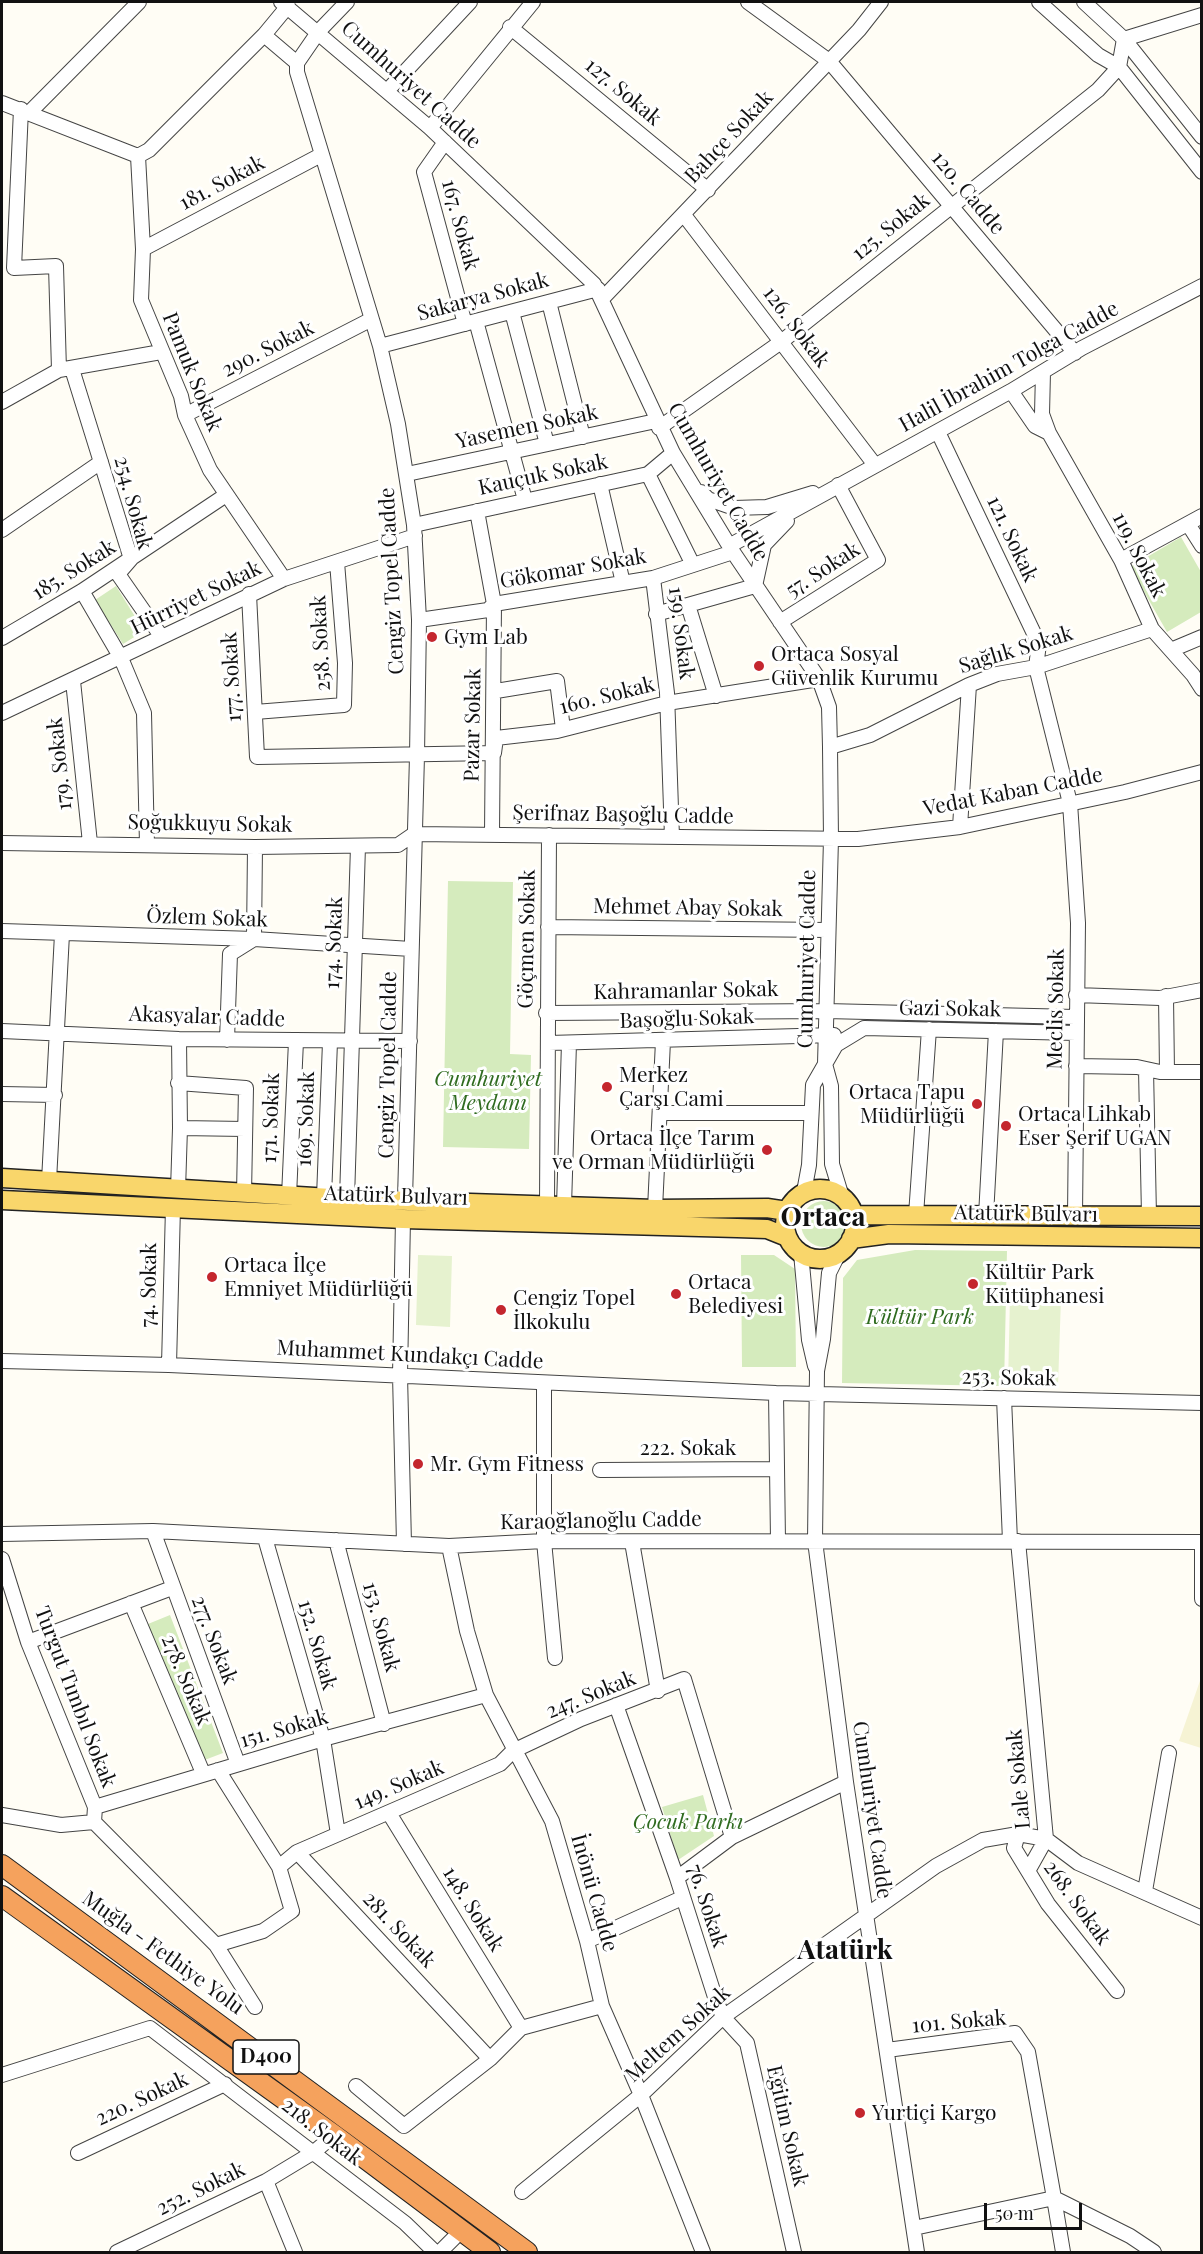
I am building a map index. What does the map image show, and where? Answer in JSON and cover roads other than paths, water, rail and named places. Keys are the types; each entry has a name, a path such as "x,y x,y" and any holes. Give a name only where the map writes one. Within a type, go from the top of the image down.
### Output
{"highway":[{"name":"Muğla - Fethiye Yolu","path":"2,1865 528,2253"},
{"name":"D400","path":"2,1896 333,2135 490,2253"}],"main road":[{"name":"Atatürk Bulvarı","path":"2,1178 175,1199 403,1220 767,1229 787,1237"},
{"path":"821,1189 842,1197 854,1215 851,1239 838,1253 820,1259 801,1253 787,1237 785,1229 787,1211 804,1192 821,1189"},
{"name":"Atatürk Bulvarı","path":"2,1200 175,1199 244,1194 655,1209 767,1208 787,1211"},
{"name":"Atatürk Bulvarı","path":"854,1215 1202,1216"},
{"name":"Atatürk Bulvarı","path":"851,1239 889,1234 1202,1238"}],"street":[{"path":"8,269 8,235 25,110 139,2"},
{"path":"264,34 297,63 319,31 347,2"},
{"path":"387,91 470,2"},
{"path":"430,128 510,27 533,2"},
{"name":"120. Cadde","path":"748,2 829,61 1075,353"},
{"name":"Bahçe Sokak","path":"600,294 684,215 859,30 881,2"},
{"path":"1039,2 1098,55 1119,67 1202,172"},
{"path":"1084,2 1124,39 1202,137"},
{"path":"2,103 25,110 138,156 149,150 264,34 285,4 319,31"},
{"path":"1124,39 1202,15"},
{"name":"127. Sokak","path":"510,27 708,190"},
{"name":"Cumhuriyet Cadde","path":"319,31 446,142 600,294 657,424 673,453 731,549 819,679 829,707 830,747 831,839 825,1064 831,1086 832,1164 842,1197"},
{"path":"1119,67 1124,39"},
{"name":"Cengiz Topel Cadde","path":"297,63 297,72 321,155 370,320 380,346 407,474 415,530 419,620 417,756 405,1199"},
{"name":"125. Sokak","path":"657,424 781,342 1098,90 1119,67"},
{"name":"167. Sokak","path":"446,142 424,172 470,322"},
{"name":"181. Sokak","path":"143,249 321,155"},
{"name":"Pamuk Sokak","path":"138,156 143,249 141,300 181,396 184,415 210,470 284,579"},
{"name":"126. Sokak","path":"684,215 875,465"},
{"name":"254. Sokak","path":"8,269 56,267 65,369 101,462 131,559 118,574 161,636"},
{"name":"Halil İbrahim Tolga Cadde","path":"838,485 938,432 1075,353 1202,286"},
{"name":"Sakarya Sokak","path":"380,346 549,302 600,294"},
{"path":"549,302 583,437"},
{"path":"512,312 548,444"},
{"name":"290. Sokak","path":"184,415 370,320"},
{"path":"470,322 525,500"},
{"path":"2,400 65,369 161,352"},
{"path":"1043,372 1042,414 1049,433"},
{"path":"1011,391 1035,426 1049,433"},
{"name":"Yasemen Sokak","path":"407,474 657,424"},
{"name":"121. Sokak","path":"938,432 1038,644 1036,667 1070,803"},
{"name":"119. Sokak","path":"1049,433 1121,560 1152,629 1193,675 1202,689"},
{"name":"Kauçuk Sokak","path":"415,530 477,511 648,474 673,453"},
{"path":"2,530 101,462"},
{"path":"648,474 692,563"},
{"path":"600,484 622,583"},
{"path":"695,487 708,499 734,508 767,507 838,485"},
{"path":"656,614 755,586 764,545 779,527 838,485"},
{"name":"Gökomar Sokak","path":"419,620 488,610 494,604 652,578 731,549 838,485"},
{"name":"57. Sokak","path":"780,622 878,560 838,485"},
{"name":"185. Sokak","path":"2,638 82,591 226,495"},
{"name":"Pazar Sokak","path":"477,511 494,604 496,691 492,834"},
{"path":"1121,560 1202,516"},
{"path":"1188,524 1202,546"},
{"name":"Hürriyet Sokak","path":"2,713 73,681 249,594 415,530"},
{"name":"258. Sokak","path":"255,712 344,705 345,663 337,562"},
{"name":"159. Sokak","path":"652,578 667,703 672,837"},
{"path":"82,591 120,658 144,713 147,845"},
{"name":"177. Sokak","path":"249,594 257,757 417,756"},
{"path":"688,605 716,696"},
{"name":"Sağlık Sokak","path":"830,747 870,735 969,685 997,674 1036,667 1152,629"},
{"path":"1171,651 1202,637"},
{"name":"160. Sokak","path":"494,753 496,738 563,729 667,703 819,679"},
{"name":"179. Sokak","path":"73,681 90,843"},
{"path":"496,691 557,681 563,729"},
{"path":"960,827 969,685"},
{"path":"417,756 494,753"},
{"name":"Vedat Kaban Cadde","path":"831,839 858,839 960,827 1202,772"},
{"name":"Meclis Sokak","path":"1070,803 1078,923 1075,1216"},
{"name":"Soğukkuyu Sokak","path":"2,843 255,847 358,846 398,845 414,834"},
{"name":"Şerifnaz Başoğlu Cadde","path":"414,834 831,839"},
{"name":"Göçmen Sokak","path":"549,836 546,1013 549,1043 548,1152 555,1206"},
{"name":"174. Sokak","path":"347,1199 358,846"},
{"path":"227,1040 230,954 254,939 255,847"},
{"name":"Mehmet Abay Sokak","path":"548,927 827,930"},
{"name":"Özlem Sokak","path":"2,931 254,939 411,949"},
{"path":"49,1182 59,1032 62,934"},
{"path":"1076,995 1166,996 1202,990"},
{"path":"1166,996 1167,1072"},
{"name":"Kahramanlar Sokak","path":"546,1013 826,1011"},
{"name":"Gazi Sokak","path":"826,1011 1076,1017"},
{"name":"Gazi Sokak","path":"826,1035 854,1035 864,1028 1076,1033"},
{"path":"916,1215 929,1029"},
{"name":"Akasyalar Cadde","path":"2,1031 178,1039 410,1041"},
{"path":"986,1216 996,1031"},
{"name":"Başoğlu Sokak","path":"549,1043 826,1035"},
{"path":"825,1064 836,1045 854,1035"},
{"name":"74. Sokak","path":"169,1365 180,1128 178,1039"},
{"name":"171. Sokak","path":"289,1196 296,1041"},
{"path":"655,1209 663,1041"},
{"name":"169. Sokak","path":"324,1197 330,1042"},
{"path":"555,1206 566,1152 569,1043"},
{"name":"Cumhuriyet Cadde","path":"804,1192 809,1165 813,1085 825,1064"},
{"path":"1076,1066 1202,1072"},
{"path":"1146,1069 1149,1216"},
{"path":"178,1083 253,1088 245,1129 244,1194"},
{"path":"2,1094 55,1095"},
{"path":"660,1113 811,1113"},
{"path":"180,1128 245,1129"},
{"path":"548,1152 566,1152"},
{"path":"403,1220 400,1375 404,1544"},
{"name":"Cumhuriyet Cadde","path":"801,1253 809,1340 816,1371"},
{"name":"Cumhuriyet Cadde","path":"838,1253 829,1273 823,1339 816,1371 815,1541 846,1782 917,2253"},
{"name":"Muhammet Kundakçı Cadde","path":"2,1361 169,1365 816,1394"},
{"path":"544,1383 544,1541 555,1658"},
{"path":"776,1394 778,1541"},
{"name":"253. Sokak","path":"816,1394 1202,1403"},
{"name":"Lale Sokak","path":"1004,1398 1014,1541 1046,1839 1078,1863 1202,1917"},
{"name":"222. Sokak","path":"600,1470 777,1469"},
{"name":"Karaoğlanoğlu Cadde","path":"2,1534 153,1531 449,1546 544,1541 1202,1543"},
{"name":"277. Sokak","path":"153,1531 238,1764"},
{"name":"152. Sokak","path":"265,1538 322,1739 338,1834"},
{"name":"153. Sokak","path":"336,1540 384,1724"},
{"path":"632,1542 658,1691"},
{"path":"1202,1543 1202,1599"},
{"name":"İnönü Cadde","path":"449,1546 467,1631 486,1695 513,1751 552,1821 587,1941 602,2006 641,2095 703,2253"},
{"name":"Turgut Tımbıl Sokak","path":"2,1559 28,1642 95,1807 94,1822 216,1944 255,2007"},
{"path":"28,1642 172,1588"},
{"name":"278. Sokak","path":"131,1603 203,1773"},
{"name":"247. Sokak","path":"513,1751 616,1705 658,1691 684,1679 732,1837"},
{"name":"151. Sokak","path":"95,1807 203,1773 486,1695"},
{"name":"76. Sokak","path":"616,1705 723,2018"},
{"name":"149. Sokak","path":"297,1852 500,1764 513,1751"},
{"path":"1144,1891 1169,1753"},
{"path":"216,1944 263,1931 292,1911 279,1867 218,1770"},
{"path":"677,1878 732,1837 846,1782"},
{"name":"148. Sokak","path":"389,1813 521,2028"},
{"path":"2,1815 61,1825 94,1822"},
{"name":"Meltem Sokak","path":"522,2192 641,2095 723,2018 866,1913 936,1866 983,1840 1018,1834 1046,1839"},
{"name":"268. Sokak","path":"1018,1834 1014,1848 1048,1904 1117,1992"},
{"path":"1028,1871 1046,1839"},
{"path":"279,1867 297,1852"},
{"name":"281. Sokak","path":"297,1852 490,2059"},
{"path":"587,1941 682,1898"},
{"path":"356,2086 404,2126 490,2059 521,2028 602,2006"},
{"name":"Eğitim Sokak","path":"723,2018 747,2043 794,2253"},
{"name":"218. Sokak","path":"2,2075 150,2028 405,2223 435,2253"},
{"name":"101. Sokak","path":"887,2050 1015,2033 1028,2052 1054,2198"},
{"name":"220. Sokak","path":"78,2153 225,2084"},
{"path":"266,2181 314,2152 333,2135"},
{"name":"252. Sokak","path":"117,2253 266,2181 293,2252"},
{"path":"1054,2198 1063,2253"},
{"path":"914,2228 1054,2198 1130,2236 1154,2253"},
{"path":"440,2253 461,2231"}],"place":[{"name":"Gym Lab","path":"432,637"},
{"name":"Ortaca Sosyal Güvenlik Kurumu","path":"759,666"},
{"name":"Merkez Çarşı Cami","path":"607,1087"},
{"name":"Ortaca Tapu Müdürlüğü","path":"977,1104"},
{"name":"Ortaca Lihkab Eser Şerif UGAN","path":"1006,1126"},
{"name":"Ortaca İlçe Tarım ve Orman Müdürlüğü","path":"767,1150"},
{"name":"Ortaca İlçe Emniyet Müdürlüğü","path":"212,1277"},
{"name":"Kültür Park Kütüphanesi","path":"973,1284"},
{"name":"Ortaca Belediyesi","path":"676,1294"},
{"name":"Cengiz Topel İlkokulu","path":"501,1310"},
{"name":"Mr. Gym Fitness","path":"418,1464"},
{"name":"Yurtiçi Kargo","path":"860,2113"}],"district":[{"name":"Ortaca","path":"823,1218"},
{"name":"Atatürk","path":"845,1951"}],"park label":[{"name":"Cumhuriyet Meydanı","path":"488,1091"},
{"name":"Kültür Park","path":"920,1317"},
{"name":"Çocuk Parkı","path":"688,1822"}]}
